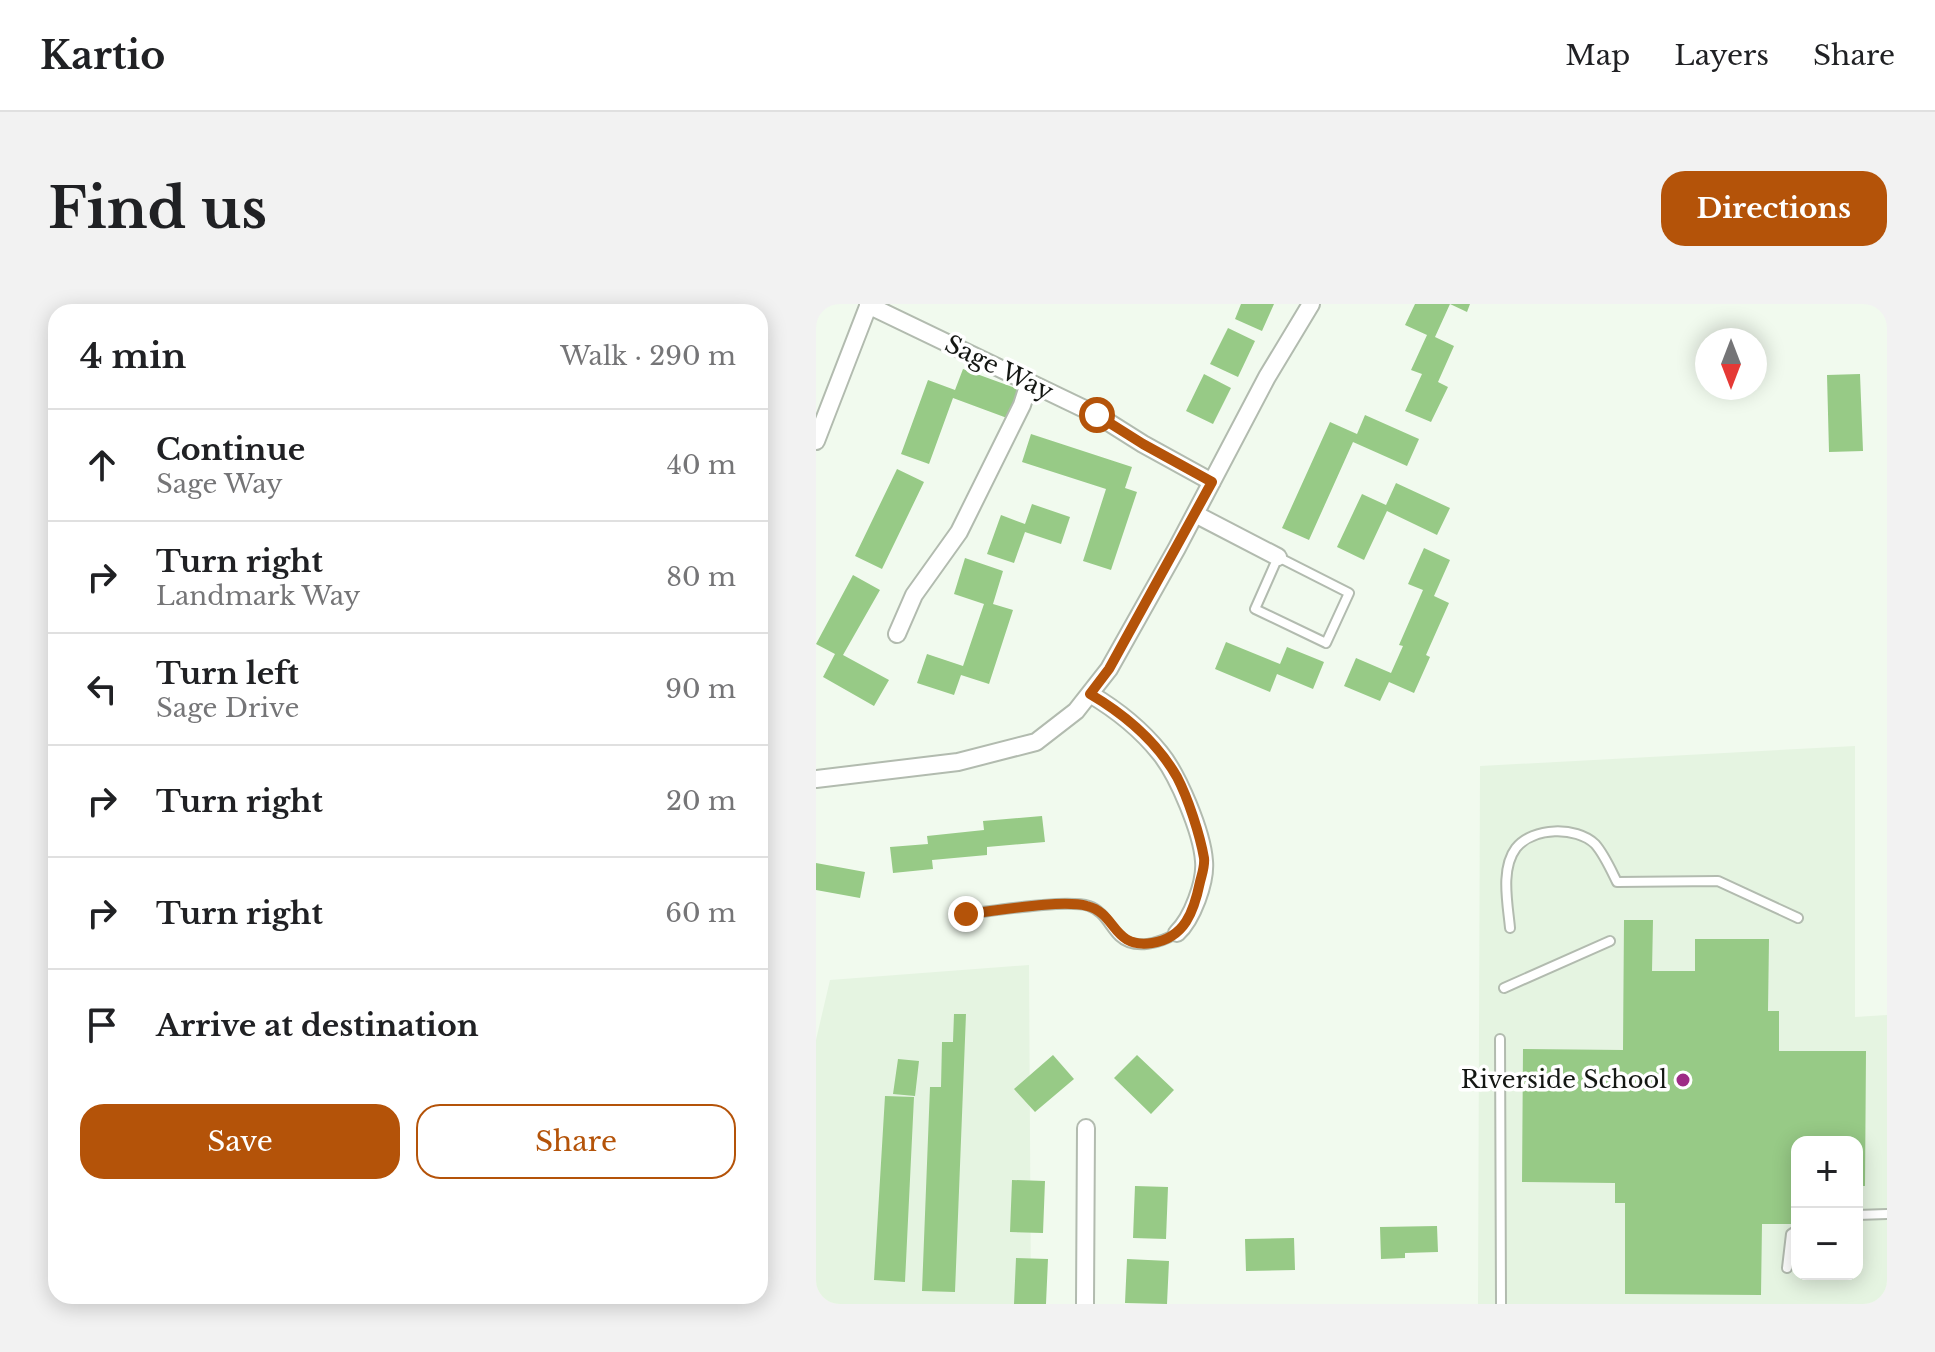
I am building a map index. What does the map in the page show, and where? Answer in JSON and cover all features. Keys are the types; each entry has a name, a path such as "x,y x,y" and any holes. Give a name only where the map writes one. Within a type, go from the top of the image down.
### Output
{"street":[{"path":"816,779 958,762 1036,742 1076,711 1109,669 1267,377 1311,304"},
{"path":"816,441 868,305"},
{"name":"Sage Way","path":"868,305 1097,415 1212,482"},
{"path":"897,634 914,595 959,532 1022,405 1029,383"},
{"path":"1195,514 1278,557"},
{"path":"1090,694 1121,713 1160,753 1177,778 1205,862 1195,910 1177,933"},
{"path":"1085,1304 1086,1128"}],"lane":[{"path":"1278,557 1349,593 1326,643 1255,609 1278,557"},
{"path":"1510,928 1507,887 1509,865 1516,848 1533,836 1555,832 1578,833 1596,845 1617,882 1718,881 1798,918"},
{"path":"966,914 1066,904 1089,906 1102,913 1125,940 1139,944 1152,943 1177,933"},
{"path":"1504,988 1610,941"},
{"path":"1500,1039 1501,1304"},
{"path":"1863,1215 1887,1214"},
{"path":"1787,1268 1791,1234"}],"shaded area":[{"name":"Riverside School","path":"1855,746 1855,1017 1887,1015 1887,1304 1478,1304 1480,766"},
{"path":"1029,965 1031,1304 816,1304 816,1040 830,980"}],"building":[{"path":"1241,304 1274,304 1262,331 1235,319"},
{"path":"1415,304 1450,304 1435,337 1454,346 1438,382 1448,387 1431,422 1405,411 1422,374 1411,370 1427,335 1405,325"},
{"path":"1450,304 1470,304 1467,312"},
{"path":"1228,328 1255,341 1238,377 1210,364"},
{"path":"963,369 1018,389 1007,418 953,398 929,464 901,454 928,380 955,390"},
{"path":"1204,374 1231,388 1213,424 1186,411"},
{"path":"1860,374 1863,451 1829,452 1827,375"},
{"path":"1365,415 1419,439 1407,466 1353,442 1309,540 1282,528 1330,422 1357,434"},
{"path":"1031,434 1132,467 1125,488 1137,492 1111,570 1083,561 1106,489 1022,462"},
{"path":"897,469 924,482 882,569 855,556"},
{"path":"1396,483 1450,508 1437,535 1387,511 1364,560 1337,547 1362,494 1386,505"},
{"path":"1032,504 1070,517 1061,544 1025,532 1014,563 987,554 1001,515 1025,524"},
{"path":"1424,548 1450,560 1434,596 1449,603 1426,655 1430,657 1414,693 1389,682 1380,701 1344,686 1356,658 1391,673 1403,646 1399,645 1423,590 1408,584"},
{"path":"965,558 1003,571 993,604 1013,610 989,684 961,675 954,695 917,683 927,654 963,666 984,604 954,594"},
{"path":"853,575 880,590 843,655 889,680 874,706 823,677 835,654 816,644"},
{"path":"1226,642 1280,664 1287,647 1324,662 1313,689 1277,674 1270,692 1215,669"},
{"path":"1042,816 1045,842 987,847 987,855 932,860 933,869 893,873 890,847 928,844 927,836 984,830 983,821"},
{"path":"816,863 865,872 860,898 816,890"},
{"path":"1624,920 1653,920 1652,971 1695,971 1695,939 1769,939 1768,1011 1779,1011 1779,1051 1866,1051 1865,1186 1863,1136 1791,1136 1791,1224 1762,1224 1761,1295 1625,1294 1625,1203 1615,1203 1615,1183 1522,1182 1523,1049 1623,1050"},
{"path":"954,1014 966,1014 955,1292 922,1291 930,1087 941,1087 942,1042 953,1042"},
{"path":"1053,1055 1074,1079 1035,1112 1014,1089"},
{"path":"1137,1055 1174,1090 1151,1114 1114,1078"},
{"path":"898,1059 919,1061 915,1096 893,1094"},
{"path":"885,1096 914,1097 905,1282 874,1280"},
{"path":"1012,1180 1045,1181 1043,1233 1010,1232"},
{"path":"1135,1186 1168,1187 1166,1239 1133,1238"},
{"path":"1437,1226 1438,1252 1405,1253 1405,1258 1381,1259 1380,1227"},
{"path":"1294,1238 1295,1270 1246,1271 1245,1239"},
{"path":"1016,1258 1048,1259 1046,1304 1014,1304"},
{"path":"1127,1259 1169,1261 1167,1304 1125,1303"}],"place":[{"name":"Riverside School","path":"1683,1080"}],"route":[{"path":"966,914 1066,904 1089,906 1102,913 1117,934 1139,944 1166,940 1183,928 1195,910 1205,862 1177,778 1160,753 1121,713 1090,694 1109,669 1212,482 1097,415"}]}
